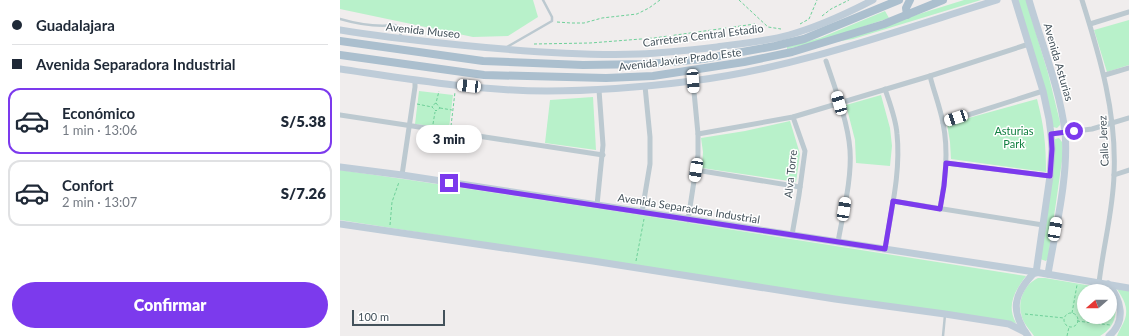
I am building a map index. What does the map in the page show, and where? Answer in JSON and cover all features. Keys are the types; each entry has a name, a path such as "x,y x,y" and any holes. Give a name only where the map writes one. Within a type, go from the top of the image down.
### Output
{"main road":[{"path":"880,8 888,0"},
{"name":"Avenida Javier Prado Este","path":"340,41 364,46 483,61 583,65 649,64 703,60 804,39 900,0"},
{"path":"907,15 906,8 910,0"},
{"name":"Avenida Javier Prado Este","path":"340,55 484,75 606,78 653,76 744,62 792,52 884,24 943,0"},
{"path":"357,58 358,51 364,46"}],"street":[{"name":"Carretera Central Estadio","path":"504,49 598,54 638,54 681,51 730,45 794,34 844,15 873,0"},
{"path":"340,69 483,88 546,91 599,90 693,81 774,66 823,53 997,0"},
{"path":"1015,0 1043,91 1049,119 1052,149 1050,176 1036,272 1022,287 1016,304 1016,312 1019,323 1027,334"},
{"name":"Avenida Asturias","path":"1029,0 1059,102 1065,133 1063,182 1048,274"},
{"name":"Calle Jerez","path":"1082,0 1105,75 1115,141 1114,175 1098,283"},
{"path":"1090,24 1129,12"},
{"name":"Avenida Museo","path":"340,30 400,39 504,49"},
{"path":"698,134 793,117 930,76 1028,44"},
{"path":"826,61 846,128 850,150 850,164 838,242"},
{"path":"1105,75 1129,68"},
{"path":"930,76 943,122 946,163 940,209"},
{"path":"402,175 415,80"},
{"path":"688,220 698,154 698,134 693,81"},
{"path":"644,213 650,157 650,137 645,86"},
{"path":"885,89 897,132 898,168 885,249"},
{"path":"597,205 603,155 599,90"},
{"path":"943,122 1043,91"},
{"path":"340,115 603,155"},
{"name":"Alva Torre","path":"792,235 805,149 793,117"},
{"path":"1051,134 1092,128 1129,118"},
{"path":"946,163 1050,176"},
{"name":"Avenida Separadora Industrial","path":"340,167 402,175 1108,284"},
{"path":"696,170 800,187"},
{"path":"1114,175 1129,170"},
{"path":"893,201 1043,225"},
{"path":"340,224 1009,324 1027,334"},
{"path":"1117,286 1129,288"},
{"path":"1109,336 1113,333 1117,326 1120,309 1117,298"}],"lane":[{"path":"504,49 552,21 552,17 543,0"},
{"path":"340,19 350,22 386,26 395,25 401,30 400,39"},
{"path":"943,336 945,314"}],"path":[{"path":"552,21 571,23 584,22 602,18 637,14 660,0"},
{"path":"739,0 768,27 783,30 777,31"},
{"path":"811,22 797,27 809,19 817,0"},
{"path":"818,19 831,9 849,0"},
{"path":"531,44 590,43 654,38 755,24 765,33"},
{"path":"432,107 436,103 439,89"},
{"path":"450,127 455,91"},
{"path":"436,103 440,108 453,110"},
{"path":"417,104 432,107 436,111"},
{"path":"433,125 436,111 440,108"},
{"path":"390,232 392,202 402,175"},
{"path":"635,268 644,213"},
{"path":"1072,314 1078,283"},
{"path":"1020,313 1064,318 1066,315 1072,314"},
{"path":"1064,318 1064,323 1069,326 1074,326 1077,321 1075,315 1072,314"},
{"path":"1103,324 1112,325"},
{"path":"1068,336 1069,326"}],"green space":[{"path":"340,0 533,0 538,17 508,36 473,37 340,9"},
{"path":"964,0 981,0 853,39 835,42 871,29"},
{"path":"1018,0 1026,0 1048,73 1060,122 1060,125 1057,128 1053,127"},
{"path":"885,11 889,18 820,41 787,49 787,47 820,38"},
{"path":"1129,20 1129,65 1107,72 1094,30"},
{"path":"419,91 453,95 449,128 415,124"},
{"path":"881,95 890,128 892,146 890,166 856,163 855,140 846,105"},
{"path":"593,97 596,150 545,143 550,100"},
{"name":"Asturias Park","path":"1037,99 1044,135 1046,172 951,159 947,124"},
{"path":"790,121 800,154 796,182 702,168 703,152 701,138 745,131"},
{"path":"1059,138 1062,142 1063,154 1048,258 1046,261 1040,259 1054,141 1055,139"},
{"path":"340,170 620,212 1026,276 1018,287 1013,298 1012,310 1016,323 932,312 340,220"},
{"path":"1038,278 1045,278 1080,284 1077,284 1077,324 1112,324 1106,332 1100,336 1034,336 1023,319 1020,308 1024,292 1033,281"},
{"path":"1117,289 1129,291 1129,336 1117,336 1126,315 1126,307"}],"route":[{"path":"449,183 885,249 893,201 940,209 946,163 1050,176 1052,149 1051,134 1074,131"}]}
